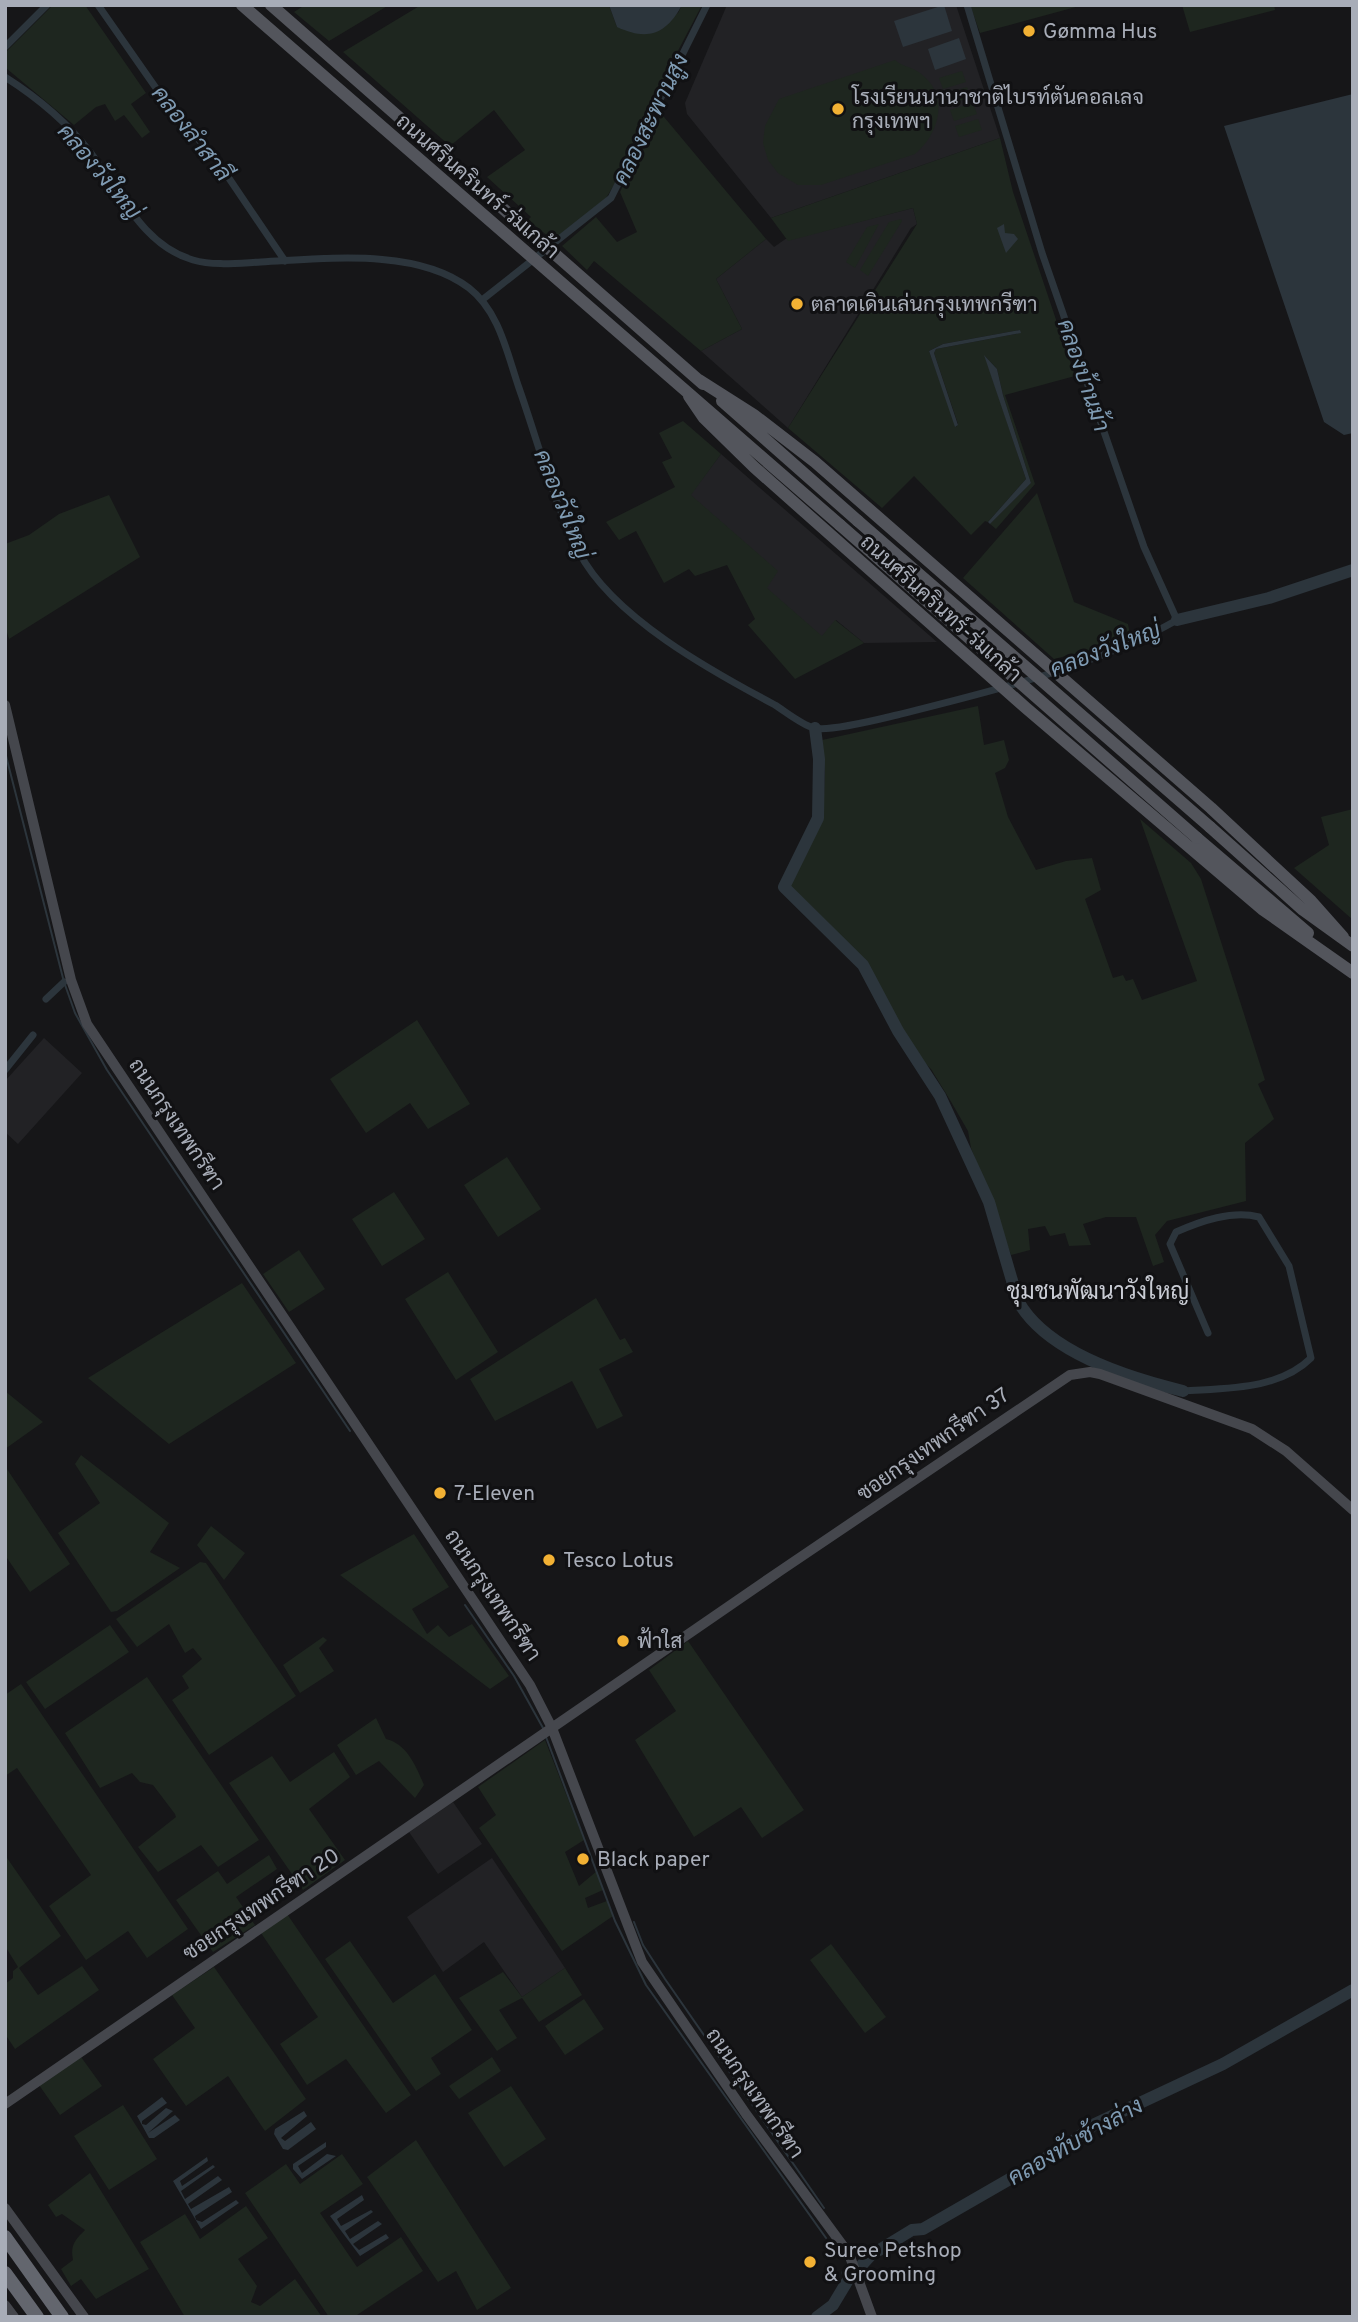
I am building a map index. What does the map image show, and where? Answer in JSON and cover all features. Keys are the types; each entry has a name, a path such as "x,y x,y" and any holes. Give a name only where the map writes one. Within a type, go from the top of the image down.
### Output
{"highway":[{"path":"5,2237 62,2317"},
{"path":"5,2273 37,2317"}],"main road":[{"name":"ถนนศรีนครินทร์-ร่มเกล้า","path":"242,5 1349,970"},
{"name":"ถนนศรีนครินทร์-ร่มเกล้า","path":"271,5 1303,910 1348,942"},
{"name":"ถนนศรีนครินทร์-ร่มเกล้า","path":"699,380 754,415 815,462 1255,848 1311,901 1348,942"},
{"name":"ถนนศรีนครินทร์-ร่มเกล้า","path":"689,396 722,438 1026,708 1262,909 1349,970"},
{"path":"952,643 972,643 981,636 984,627 976,605"},
{"name":"ถนนกรุงเทพกรีฑา","path":"5,705 71,980 87,1024 530,1685 546,1732 649,1973 853,2260 872,2317"},
{"path":"1076,750 1071,731 1088,716 1104,716"},
{"name":"ซอยกรุงเทพกรีฑา 37","path":"546,1732 1070,1375 1090,1372 1100,1374 1252,1429 1286,1451 1353,1510"},
{"name":"ซอยกรุงเทพกรีฑา 20","path":"5,2104 546,1732"},
{"path":"5,2208 84,2317"},
{"path":"5,2305 14,2317"}],"shaded area":[{"path":"53,5 85,5 146,93 131,104 150,132 142,138 124,115 115,121 105,104 96,107 74,125 6,68 5,53"},
{"path":"305,5 389,5 329,41 294,12"},
{"path":"421,5 609,5 617,27 678,13 682,5 702,5 606,198 554,241 528,220 531,217 487,177 525,150 494,110 450,146 343,52"},
{"path":"609,5 682,5 662,29 638,34 617,27"},
{"name":"โรงเรียนนานาชาติไบรท์ตันคอลเลจ กรุงเทพฯ","path":"727,5 956,5 1000,138 771,218 687,114 685,103"},
{"path":"944,5 952,31 903,47 894,21"},
{"path":"970,5 1083,5 980,33"},
{"path":"1182,5 1274,5 1275,10 1190,32"},
{"path":"959,38 966,59 935,70 928,49"},
{"path":"895,60 917,71 929,82 938,103 938,114 931,136 915,154 821,185 798,185 778,173 768,160 763,143 765,126 779,99"},
{"path":"962,71 966,82 943,89 939,78"},
{"path":"967,87 971,97 948,105 944,94"},
{"path":"1353,94 1353,433 1344,435 1324,422 1224,126"},
{"path":"973,103 977,114 954,121 950,110"},
{"path":"659,111 766,239 716,279 742,329 701,351 594,261 587,270 562,246 596,217 617,242 637,232 620,192"},
{"path":"978,119 982,130 959,137 955,126"},
{"path":"1000,138 1013,192 1075,376 1005,395 1035,484 996,529 990,524 1031,483 997,369 985,356 1026,479 988,522 985,521 971,535 914,476 882,508 788,428 917,224 913,208 788,241 771,218","holes":["1020,330 1020,333 936,349 934,353 958,424 956,427 929,351 943,344"]},
{"name":"ตลาดเดินเล่นกรุงเทพกรีฑา","path":"913,208 917,224 911,228 788,428 701,351 742,329 716,279 766,239 774,247 787,238 788,240"},
{"path":"901,219 868,276 860,270 889,222"},
{"path":"879,224 855,268 846,262 867,227"},
{"path":"1004,224 1005,233 1014,234 1018,239 1006,253 997,228"},
{"path":"1020,330 1021,333 936,349 934,353 958,425 955,427 929,351 943,344"},
{"path":"984,355 997,369 1031,483 990,524 988,522 1026,479"},
{"path":"683,421 721,454 691,495 778,571 767,588 822,636 835,620 864,643 795,679 748,625 755,619 727,565 695,576 689,569 664,583 636,531 619,540 606,522 675,487 662,462 672,458 659,433"},
{"path":"721,454 937,642 864,643 836,620 822,637 766,588 777,571 690,495"},
{"path":"1037,493 1074,602 1128,624 1131,640 1054,659 963,578"},
{"path":"109,495 140,557 9,639 5,626 5,544 29,535 59,514"},
{"path":"978,706 984,745 1004,740 1009,760 1005,768 995,773 1008,817 1036,870 1066,861 1092,858 1101,890 1085,899 1113,978 1123,975 1126,981 1133,979 1142,1000 1197,981 1140,819 1191,863 1201,879 1265,1080 1258,1084 1274,1119 1245,1143 1246,1201 1167,1221 1155,1235 1164,1262 1153,1266 1136,1217 1106,1217 1083,1224 1091,1245 1069,1246 1065,1233 1050,1236 1045,1226 1028,1229 1030,1250 1011,1255 971,1148 968,1131 950,1100 931,1069 916,1054 861,956 788,884 823,816 825,772 822,740"},
{"path":"1353,809 1353,920 1294,868 1329,845 1321,817"},
{"path":"417,1020 470,1104 428,1129 410,1103 366,1133 330,1079"},
{"path":"44,1038 82,1073 18,1144 5,1132 5,1081"},
{"path":"507,1157 541,1209 498,1237 464,1185"},
{"path":"394,1192 425,1239 382,1266 352,1219"},
{"path":"299,1250 325,1289 289,1312 263,1274"},
{"path":"448,1272 498,1352 456,1380 405,1299"},
{"path":"242,1283 296,1363 169,1444 88,1378"},
{"path":"596,1298 620,1340 625,1338 633,1352 599,1369 623,1416 597,1429 572,1381 495,1421 470,1379"},
{"path":"5,1391 43,1422 5,1449"},
{"path":"81,1455 169,1523 150,1552 180,1568 117,1611 111,1612 58,1533 100,1503 75,1464"},
{"path":"5,1466 70,1564 30,1592 5,1555"},
{"path":"211,1526 245,1553 224,1580 197,1545"},
{"path":"414,1534 449,1587 412,1609 427,1634 438,1625 449,1637 472,1624 509,1676 490,1689 340,1575"},
{"path":"200,1562 206,1563 296,1696 209,1755 172,1700 189,1688 182,1676 202,1659 193,1648 185,1653 169,1624 137,1647 116,1619"},
{"path":"110,1625 129,1652 45,1709 26,1682"},
{"path":"323,1637 327,1640 319,1648 334,1671 300,1693 283,1665"},
{"path":"688,1641 804,1810 762,1838 741,1807 694,1837 635,1740 676,1711 649,1670"},
{"path":"147,1677 259,1840 218,1867 201,1845 158,1872 138,1847 176,1817 175,1814 153,1785 140,1782 132,1773 100,1788 65,1733"},
{"path":"21,1684 188,1929 147,1958 128,1931 86,1960 49,1906 91,1875 17,1768 5,1776 5,1695"},
{"path":"376,1718 386,1739 400,1746 418,1770 424,1785 415,1798 379,1761 356,1775 337,1745"},
{"path":"545,1740 584,1840 565,1852 579,1886 597,1871 603,1890 585,1898 588,1908 607,1901 613,1916 562,1951 479,1828 496,1815 478,1787"},
{"path":"334,1752 350,1777 309,1809 345,1860 303,1890 229,1783 272,1756 290,1782"},
{"path":"453,1802 482,1844 438,1874 409,1832"},
{"path":"5,1855 61,1936 19,1968 38,1995 82,1966 99,1990 15,2049 5,2034 5,1984 13,1978 13,1971 18,1967 5,1946"},
{"path":"269,1855 277,1869 236,1897 255,1925 213,1952 176,1900 218,1871 227,1884"},
{"path":"492,1858 565,1968 522,1997 484,1942 443,1972 407,1917"},
{"path":"287,1914 411,2095 386,2113 346,2059 307,2085 280,2044 318,2017 261,1933"},
{"path":"350,1941 393,2003 435,1974 472,2030 431,2058 441,2074 416,2091 325,1959"},
{"path":"831,1944 886,2017 865,2033 810,1960"},
{"path":"214,1967 306,2099 265,2131 228,2076 186,2106 153,2059 195,2028 172,1995"},
{"path":"565,1968 582,1995 539,2022 522,1998 499,2010 517,2038 497,2051 459,1998 503,1972 522,1997"},
{"path":"584,1999 604,2029 565,2055 545,2026"},
{"path":"81,2057 102,2086 60,2115 39,2085"},
{"path":"492,2057 501,2071 459,2099 449,2086"},
{"path":"511,2086 546,2139 504,2167 468,2113"},
{"path":"162,2097 167,2103 142,2121 142,2124 146,2125 166,2108 173,2111 148,2133 175,2115 180,2120 154,2138 149,2138 137,2116"},
{"path":"123,2105 157,2159 109,2190 74,2136"},
{"path":"304,2111 307,2116 281,2138 285,2141 311,2122 316,2129 288,2150 283,2149 274,2134 275,2129"},
{"path":"416,2140 511,2288 477,2310 456,2271 438,2282 367,2177"},
{"path":"326,2142 326,2147 298,2166 302,2173 327,2154 336,2156 302,2179 293,2169 293,2164"},
{"path":"342,2154 363,2184 320,2213 357,2267 401,2237 423,2271 354,2317 329,2317 245,2193 286,2164 300,2184"},
{"path":"207,2157 208,2161 180,2181 182,2186 213,2165 215,2167 181,2191 185,2199 218,2176 222,2180 188,2204 191,2209 229,2187 232,2192 195,2216 196,2220 202,2222 236,2200 239,2203 201,2229 173,2181"},
{"path":"90,2173 149,2269 96,2299 81,2279 71,2286 61,2269 73,2260 74,2243 85,2230 62,2214 56,2217 48,2205"},
{"path":"362,2195 364,2200 337,2219 341,2226 371,2210 373,2212 345,2231 350,2239 378,2221 382,2224 353,2244 359,2250 386,2234 389,2238 360,2256 330,2216"},
{"path":"246,2206 268,2238 238,2259 257,2286 251,2302 260,2306 295,2279 322,2317 185,2317 140,2242 185,2214 200,2239"}],"waterway":[{"path":"5,47 47,5"},
{"name":"คลองลำสาลี","path":"98,5 165,101 218,162 285,261"},
{"name":"คลองสะพานสูง","path":"482,300 611,198 707,5"},
{"name":"คลองวังใหญ่","path":"5,77 40,102 72,131 146,230 175,253 193,260 218,264 340,258 396,261 423,266 447,275 469,288 488,308 501,334 561,512 579,552 594,576 639,620 694,659 804,724 821,729 897,715 1076,665 1145,637 1177,620 1144,547 1042,253 967,5"},
{"name":"คลองวังใหญ่","path":"1177,620 1269,598 1353,570"},
{"path":"815,728 819,759 818,818 784,887 863,965 898,1031 940,1096 989,1202 1018,1301 1031,1319 1048,1335 1091,1360 1138,1379 1183,1391"},
{"path":"5,752 64,982 75,1013 107,1070 350,1431"},
{"path":"46,999 64,982"},
{"path":"5,1070 33,1035"},
{"path":"1183,1391 1234,1388 1268,1382 1284,1376 1311,1358 1289,1266 1259,1217 1238,1215 1206,1221 1176,1232 1170,1244 1208,1333"},
{"path":"465,1605 514,1676 543,1728"},
{"path":"546,1737 615,1921 646,1985 826,2238"},
{"path":"634,1922 643,1945 665,1979 824,2208"},
{"name":"คลองทับช้างล่าง","path":"817,2317 833,2305 848,2280 871,2255 912,2230 923,2229 1067,2146 1095,2124 1223,2064 1353,1990"},
{"path":"853,2249 863,2263"},
{"name":"คลองทับช้างล่าง","path":"845,2273 848,2280"}],"place":[{"name":"Gømma Hus","path":"1029,31"},
{"name":"โรงเรียนนานาชาติไบรท์ตันคอลเลจ กรุงเทพฯ","path":"838,109"},
{"name":"ตลาดเดินเล่นกรุงเทพกรีฑา","path":"797,304"},
{"name":"7-Eleven","path":"440,1493"},
{"name":"Tesco Lotus","path":"549,1560"},
{"name":"ฟ้าใส","path":"623,1641"},
{"name":"Black paper","path":"583,1859"},
{"name":"Suree Petshop & Grooming","path":"810,2262"}],"district":[{"name":"ชุมชนพัฒนาวังใหญ่","path":"1098,1291"}],"water label":[{"name":"คลองบ้านม้า","path":"1084,375"}]}
